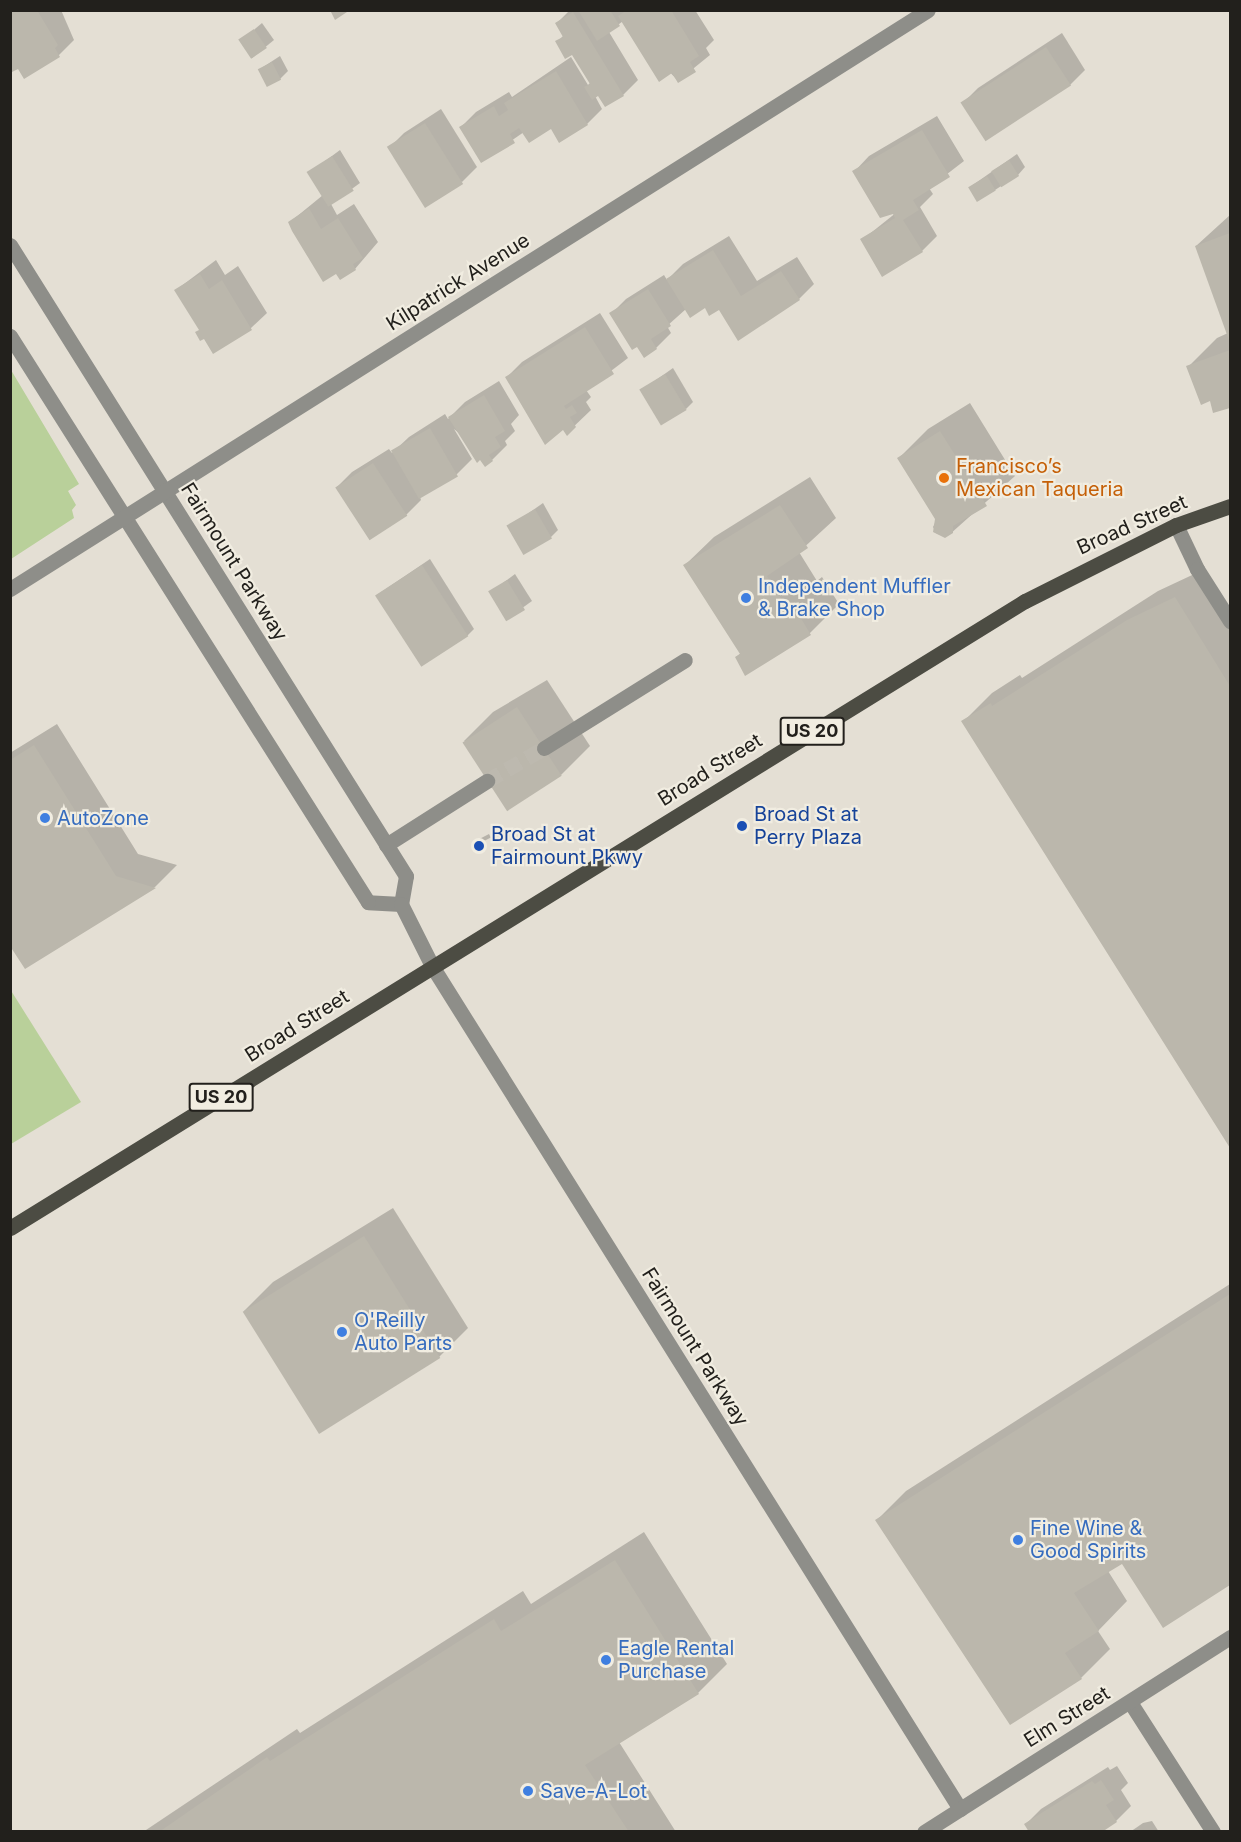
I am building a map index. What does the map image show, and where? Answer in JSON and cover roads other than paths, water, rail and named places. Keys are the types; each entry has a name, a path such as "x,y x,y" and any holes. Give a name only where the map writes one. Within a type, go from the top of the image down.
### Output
{"main road":[{"name":"Broad Street","path":"10,1228 1025,601 1176,525 1230,506"}],"street":[{"name":"Kilpatrick Avenue","path":"10,589 928,10"},
{"name":"Fairmount Parkway","path":"10,245 406,876 401,904 432,966 960,1809"},
{"path":"10,336 368,903 401,904"},
{"path":"1176,525 1197,570 1230,621"},
{"path":"544,748 685,660"},
{"path":"386,844 487,781"},
{"name":"Elm Street","path":"924,1832 1230,1637"},
{"path":"1130,1702 1213,1832"}],"tunnel":[{"path":"487,781 544,748"}],"place":[{"name":"Francisco’s Mexican Taqueria","path":"944,478"},
{"name":"Independent Muffler & Brake Shop","path":"746,598"},
{"name":"AutoZone","path":"45,818"},
{"name":"Broad St at Perry Plaza","path":"742,826"},
{"name":"Broad St at Fairmount Pkwy","path":"479,846"},
{"name":"O'Reilly Auto Parts","path":"342,1332"},
{"name":"Fine Wine & Good Spirits","path":"1018,1540"},
{"name":"Eagle Rental Purchase","path":"606,1660"},
{"name":"Save-A-Lot","path":"528,1791"}]}
